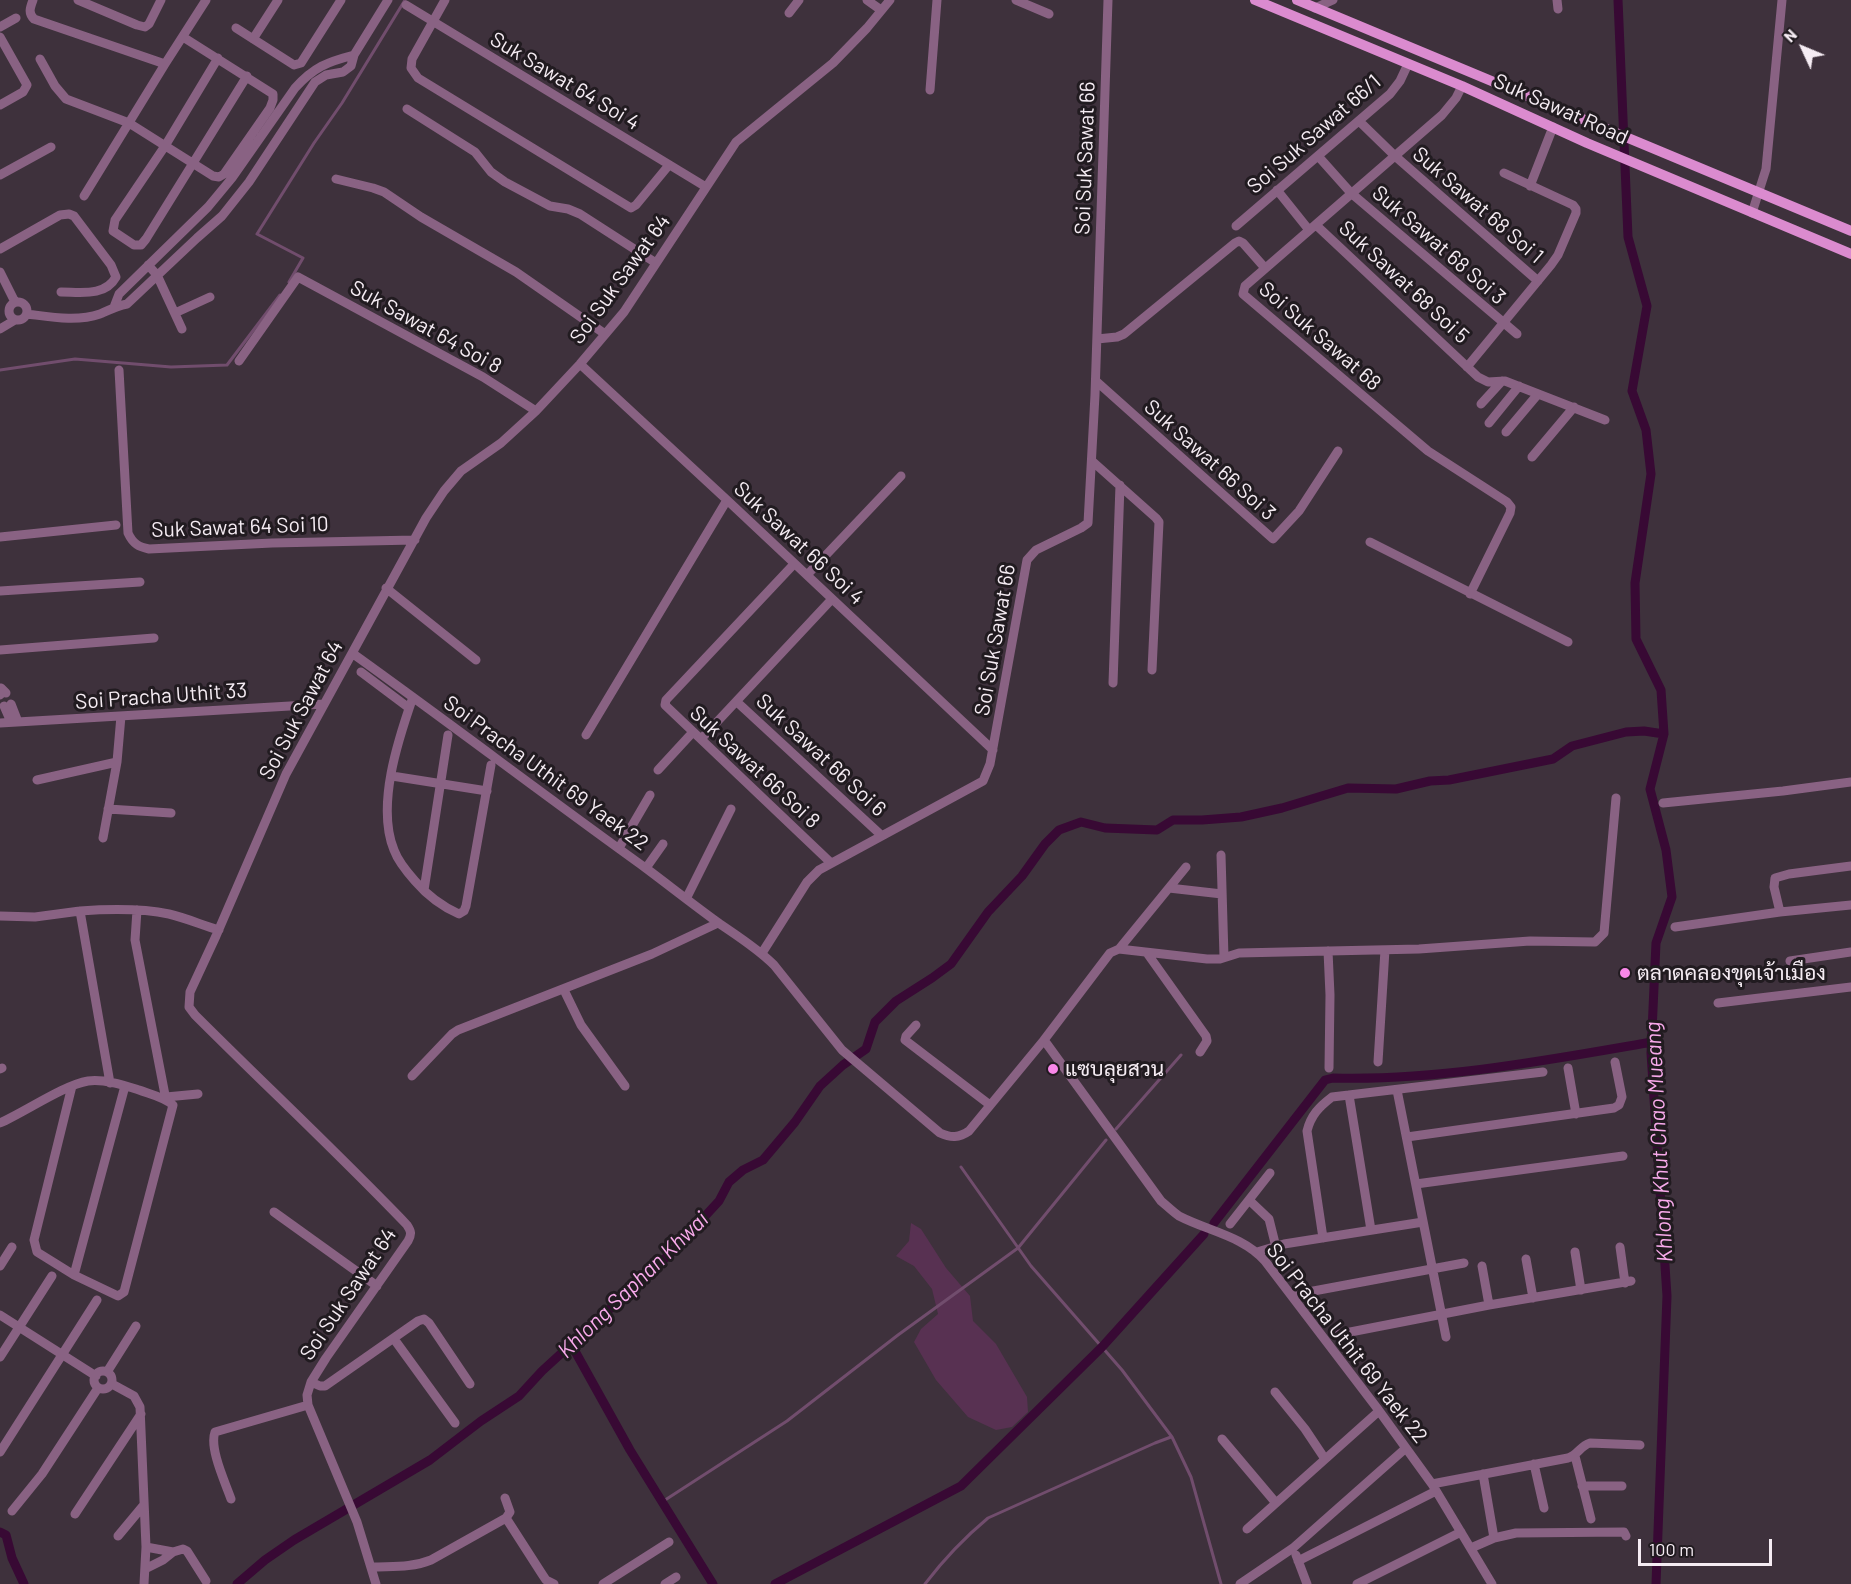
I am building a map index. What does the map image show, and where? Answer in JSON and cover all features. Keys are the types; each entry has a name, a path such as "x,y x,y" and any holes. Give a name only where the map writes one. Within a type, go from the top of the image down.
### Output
{"main road":[{"name":"Suk Sawat Road","path":"1255,0 1462,86 1587,143 1851,254"},
{"name":"Suk Sawat Road","path":"1297,0 1851,231"}],"street":[{"path":"33,0 29,9 34,20 165,64"},
{"path":"78,0 145,27 149,24 161,0"},
{"path":"253,39 278,0"},
{"path":"236,28 294,65 298,65 341,0"},
{"path":"27,314 61,318 82,317 99,314 127,304 222,216 249,182 315,82 326,75 343,72 351,66 354,55 388,0"},
{"path":"445,0 412,59 411,69 418,78 631,208 669,165"},
{"path":"789,13 799,0"},
{"path":"867,0 881,10"},
{"name":"Soi Suk Sawat 64","path":"376,1584 357,1522 308,1405 307,1395 311,1382 326,1358 411,1235 407,1225 362,1178 195,1015 189,1006 190,992 286,774 386,588 437,500 461,471 507,438 536,411 624,312 736,142 833,63 890,0"},
{"path":"930,90 937,0"},
{"path":"1016,0 1049,14"},
{"name":"Soi Suk Sawat 66","path":"762,953 807,882 819,870 983,781 993,750 1027,560 1031,553 1088,523 1096,381 1108,0"},
{"path":"1316,8 1333,0"},
{"path":"1752,213 1766,169 1782,0"},
{"path":"84,196 183,37 201,2"},
{"name":"Suk Sawat 64 Soi 4","path":"406,5 706,187"},
{"path":"0,27 16,18"},
{"path":"0,37 27,85 23,92 0,105"},
{"path":"40,58 55,86 66,99 129,123 213,176 219,177 224,174 270,108 273,94 183,37"},
{"path":"114,307 119,294 202,212 232,178 295,88 306,76 314,69 354,55"},
{"path":"218,58 165,146 115,219 113,231 134,245 141,244 146,239 247,76"},
{"name":"Soi Suk Sawat 66/1","path":"1236,226 1390,94 1400,81 1408,64"},
{"path":"306,76 315,82"},
{"name":"Soi Suk Sawat 68","path":"1462,86 1450,106 1245,286 1243,294 1428,451 1507,502 1511,507 1470,594"},
{"path":"407,108 475,152 491,172 505,182 550,206 568,209 579,214 656,263"},
{"name":"Suk Sawat 68 Soi 1","path":"1359,121 1395,156 1538,281"},
{"path":"1530,186 1553,128"},
{"path":"0,175 51,147"},
{"name":"Suk Sawat 68 Soi 3","path":"1318,156 1351,193 1517,334"},
{"path":"1467,366 1504,324 1557,255 1576,213 1573,205 1504,173"},
{"path":"232,178 249,182"},
{"path":"336,179 384,192 421,217 516,272 605,334"},
{"name":"Suk Sawat 68 Soi 5","path":"1277,190 1312,228 1484,380 1502,381 1520,386 1605,420"},
{"path":"202,212 213,224"},
{"path":"0,249 60,214 74,216 111,265 116,277 104,290 61,292"},
{"path":"1097,339 1124,334 1239,241 1265,268"},
{"path":"148,265 158,275 182,329"},
{"path":"0,272 15,302"},
{"name":"Suk Sawat 64 Soi 8","path":"239,361 298,277 483,377 536,411"},
{"path":"126,287 134,297"},
{"path":"175,313 210,297"},
{"path":"15,320 9,313 10,306 15,302 25,304 27,314"},
{"path":"0,329 15,320 21,320 27,314"},
{"name":"Suk Sawat 66 Soi 4","path":"580,364 993,750"},
{"name":"Suk Sawat 64 Soi 10","path":"119,370 128,533 132,541 140,547 149,549 272,543 415,540"},
{"name":"Suk Sawat 66 Soi 3","path":"1096,381 1273,539 1299,511 1338,451"},
{"path":"1481,404 1502,381"},
{"path":"1489,423 1520,386"},
{"path":"1506,432 1538,393"},
{"path":"1532,457 1574,408"},
{"path":"1092,460 1159,522 1152,670"},
{"path":"807,575 901,476"},
{"path":"1113,683 1120,485"},
{"path":"586,735 727,500"},
{"path":"0,537 116,525"},
{"path":"1370,542 1568,642"},
{"name":"Suk Sawat 66 Soi 8","path":"794,564 666,700 665,705 830,862"},
{"path":"0,591 140,582"},
{"path":"386,588 477,660"},
{"path":"701,739 832,599"},
{"path":"0,650 154,638"},
{"name":"Soi Pracha Uthit 69 Yaek 22","path":"352,652 556,804 762,953 842,1050 940,1133 948,1137 962,1135 969,1131 1044,1040 1161,1201 1178,1215 1246,1244 1257,1252 1292,1295 1434,1487 1492,1584"},
{"path":"361,672 409,708"},
{"path":"413,697 394,761 389,792 387,817 394,852 423,890 437,902 457,913 464,911 491,765"},
{"name":"Suk Sawat 66 Soi 6","path":"737,702 881,835"},
{"name":"Soi Pracha Uthit 33","path":"0,723 324,704"},
{"path":"8,705 14,722"},
{"path":"103,838 117,762 121,716"},
{"path":"658,770 693,732"},
{"path":"423,890 448,735"},
{"path":"37,780 117,762"},
{"path":"392,776 487,791"},
{"path":"1663,803 1851,782"},
{"path":"619,848 650,795"},
{"path":"1119,949 1207,959 1239,953 1385,950 1530,941 1596,942 1604,933 1616,798"},
{"path":"108,809 171,813"},
{"path":"687,897 731,810"},
{"path":"646,868 663,844"},
{"path":"1221,855 1224,957"},
{"path":"1780,912 1774,887 1775,878 1851,866"},
{"path":"1044,1040 1110,953 1119,949 1186,867"},
{"path":"1169,888 1222,894"},
{"path":"1675,927 1780,912 1851,905"},
{"path":"0,916 35,917 80,911 137,910 179,916 219,930"},
{"path":"137,910 135,940 166,1099"},
{"path":"80,911 110,1083"},
{"path":"412,1076 458,1030 652,954 718,922"},
{"path":"1378,1062 1385,950"},
{"path":"1329,951 1329,1068"},
{"path":"1790,961 1851,952"},
{"path":"1147,953 1206,1036 1207,1041 1200,1052"},
{"path":"1719,1003 1851,987"},
{"path":"564,990 581,1026 625,1086"},
{"path":"916,1025 905,1040 990,1105"},
{"path":"1407,1137 1614,1108 1619,1105 1622,1097 1615,1062"},
{"path":"1568,1068 1576,1114"},
{"path":"1323,1238 1307,1131 1310,1118 1332,1097 1543,1072"},
{"path":"0,1123 72,1086 89,1081 125,1086 166,1099 171,1103 173,1108 124,1292 118,1296 74,1275 37,1252 34,1240 72,1086"},
{"path":"74,1275 125,1086"},
{"path":"1397,1090 1446,1337"},
{"path":"166,1099 198,1094"},
{"path":"1349,1095 1371,1230"},
{"path":"1416,1184 1623,1156"},
{"path":"1230,1224 1270,1173"},
{"path":"1249,1200 1269,1219 1276,1246"},
{"path":"274,1212 377,1286"},
{"path":"1257,1252 1276,1246 1423,1222"},
{"path":"0,1266 12,1247"},
{"path":"1335,1335 1489,1305 1628,1282 1620,1247"},
{"path":"1575,1252 1581,1290"},
{"path":"1526,1259 1533,1298"},
{"path":"1292,1295 1464,1263"},
{"path":"1482,1266 1489,1305"},
{"path":"0,1358 52,1276"},
{"path":"0,1452 97,1300"},
{"path":"0,1315 96,1376"},
{"path":"311,1382 325,1386 424,1319 470,1384"},
{"path":"107,1372 136,1326"},
{"path":"394,1339 455,1423"},
{"path":"96,1376 101,1372 107,1372 111,1375 112,1384"},
{"path":"96,1376 98,1388"},
{"path":"98,1388 106,1389 112,1384"},
{"path":"112,1384 134,1396 140,1407 146,1547 144,1584"},
{"path":"12,1511 42,1474 98,1388"},
{"path":"1275,1392 1305,1429 1325,1459"},
{"path":"231,1499 217,1456 213,1436 215,1432 308,1405"},
{"path":"1247,1529 1379,1411"},
{"path":"75,1514 141,1414"},
{"path":"1222,1439 1276,1503"},
{"path":"1298,1561 1434,1487 1483,1474 1575,1456 1583,1445 1590,1443 1640,1445"},
{"path":"1240,1584 1293,1548 1406,1448"},
{"path":"1575,1456 1590,1519"},
{"path":"1534,1464 1544,1508"},
{"path":"1483,1474 1494,1538"},
{"path":"1582,1486 1622,1486"},
{"path":"372,1567 419,1565 506,1518 510,1512 505,1498"},
{"path":"118,1536 143,1506"},
{"path":"506,1518 546,1580 554,1584"},
{"path":"1357,1584 1461,1532"},
{"path":"1471,1548 1494,1538 1516,1533 1624,1532 1626,1536"},
{"path":"603,1584 669,1542"},
{"path":"146,1547 173,1552"},
{"path":"1293,1548 1307,1584"},
{"path":"145,1569 173,1552 183,1549 188,1551 206,1581"},
{"path":"665,1584 676,1577"}],"shaded area":[{"path":"911,1223 921,1229 946,1268 970,1296 973,1321 996,1344 1027,1397 1028,1412 1012,1427 996,1430 968,1417 936,1380 914,1342 921,1329 938,1314 932,1289 914,1266 896,1256 909,1241"}],"waterway":[{"path":"289,282 303,258 257,234 342,103 405,0"},
{"name":"Khlong Khut Chao Mueang","path":"1618,0 1628,237 1647,306 1632,391 1646,430 1651,474 1635,583 1636,639 1661,690 1664,734 1650,789 1666,850 1672,897 1656,943 1651,1053 1667,1296 1656,1584"},
{"path":"0,370 75,359 171,367 227,365 280,295"},
{"name":"Khlong Saphan Khwai","path":"237,1584 265,1560 294,1540 430,1460 481,1421 519,1396 542,1371 672,1252 719,1201 729,1182 743,1170 763,1160 795,1122 820,1086 843,1065 866,1049 875,1022 896,1001 951,964 988,912 1022,876 1045,844 1059,830 1081,822 1105,828 1157,830 1173,820 1241,817 1282,808 1348,788 1396,789 1553,759 1572,746 1626,732 1644,731 1664,734"},
{"path":"1214,1223 1325,1080 1453,1073 1652,1042"},
{"path":"1116,1129 1181,1055"},
{"path":"662,1502 787,1421 898,1335 1018,1248 1106,1140"},
{"path":"961,1167 1031,1266 1122,1370 1172,1437 1191,1477 1221,1584"},
{"path":"775,1584 961,1486 1102,1347 1204,1234"},
{"path":"571,1344 630,1450 713,1584"},
{"path":"925,1584 955,1549 988,1518 1171,1437"},
{"path":"0,1532 6,1535 12,1558 24,1584"}],"place":[{"name":"ตลาดคลองขุดเจ้าเมือง","path":"1625,973"},
{"name":"แซบลุยสวน","path":"1053,1069"}]}
